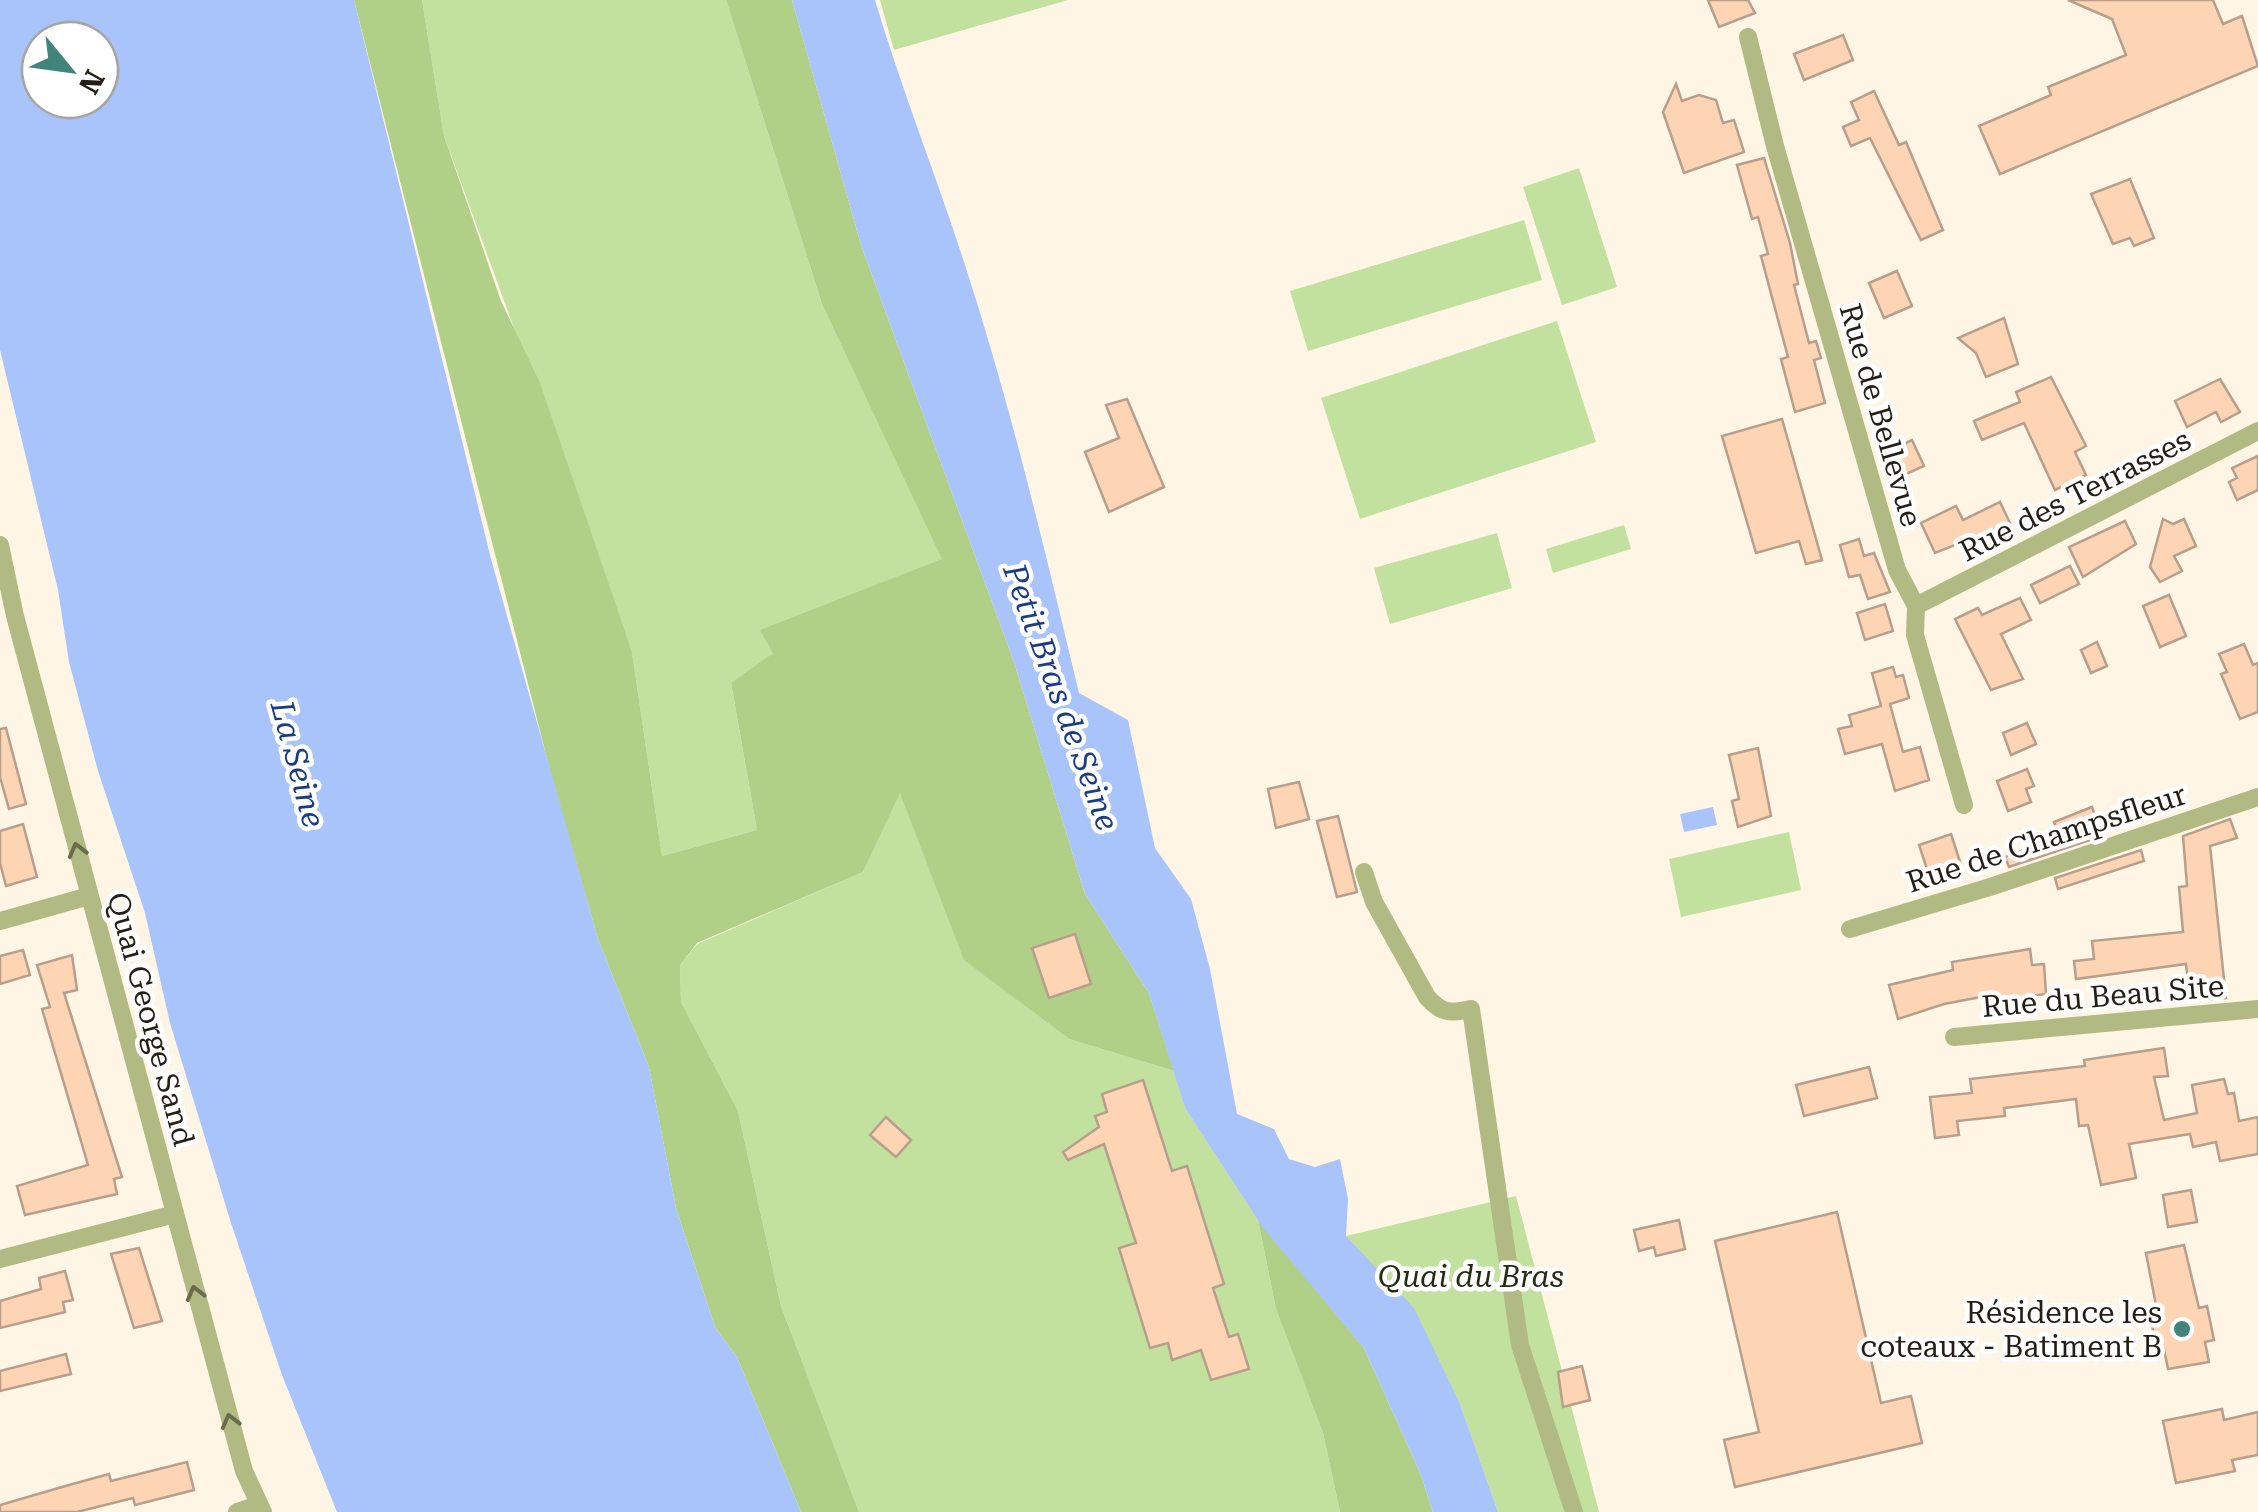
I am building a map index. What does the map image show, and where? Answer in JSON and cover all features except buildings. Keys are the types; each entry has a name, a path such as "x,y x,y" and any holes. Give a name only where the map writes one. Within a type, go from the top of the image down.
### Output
{"street":[{"name":"Rue de Bellevue","path":"1748,36 1774,146 1896,570 1916,606 1915,635 1964,805"},
{"name":"Rue des Terrasses","path":"1916,606 2258,431"},
{"name":"Quai George Sand","path":"0,545 7,618 89,896 244,1472 261,1508"},
{"name":"Rue de Champsfleur","path":"1850,929 1990,888 2258,797"},
{"path":"1364,872 1374,902 1427,997 1438,1009 1452,1014 1471,1009 1520,1345 1574,1512"},
{"path":"0,921 89,896"},
{"name":"Rue du Beau Site","path":"1954,1037 2258,1009"},
{"path":"0,1259 174,1214"},
{"path":"237,1512 261,1508"}],"green space":[{"path":"354,0 422,0 444,136 501,301 540,383 632,652 662,856 757,830 731,683 773,653 760,630 942,559 822,304 726,0 792,0 861,245 1014,662 1085,894 1149,993 1174,1071 1069,1039 964,960 900,793 863,872 697,943 680,965 681,1002 738,1111 781,1306 859,1512 801,1512 737,1357 715,1327 676,1208 649,1067 598,939 553,782"},
{"path":"422,0 726,0 822,304 943,559 773,653 731,684 757,830 662,856 632,652 444,136"},
{"path":"880,0 1068,0 894,50"},
{"path":"1579,168 1617,287 1562,305 1523,187"},
{"path":"1524,220 1542,280 1308,351 1290,291"},
{"path":"1557,321 1596,442 1360,519 1321,398"},
{"path":"1624,525 1631,549 1553,573 1546,549"},
{"path":"1497,533 1512,588 1390,624 1374,568"},
{"path":"900,792 965,960 1069,1039 1174,1071 1185,1108 1258,1220 1276,1309 1323,1433 1340,1512 859,1512 781,1306 738,1111 681,1002 680,965 697,944 863,872"},
{"path":"1789,832 1801,890 1681,917 1669,859"},
{"name":"Quai du Bras","path":"1516,1196 1599,1512 1498,1512 1460,1404 1346,1236"},
{"path":"1258,1220 1364,1348 1421,1475 1433,1512 1340,1512 1323,1433 1276,1309"}],"water":[{"name":"La Seine","path":"0,0 354,0 491,559 598,939 649,1067 676,1208 715,1327 737,1357 801,1512 337,1512 282,1375 170,1023 145,913 98,771 69,662 58,590 0,350"},
{"name":"Petit Bras de Seine","path":"792,0 875,0 996,367 1079,693 1128,720 1155,848 1191,899 1210,969 1237,1114 1274,1129 1289,1159 1315,1167 1340,1159 1348,1199 1346,1236 1414,1308 1460,1404 1498,1512 1433,1512 1421,1475 1364,1348 1263,1228 1185,1108 1149,993 1085,894 1014,662 861,245"},
{"path":"1713,807 1717,825 1684,832 1680,814"}],"place":[{"name":"Résidence les coteaux - Batiment B","path":"2182,1329"}]}
